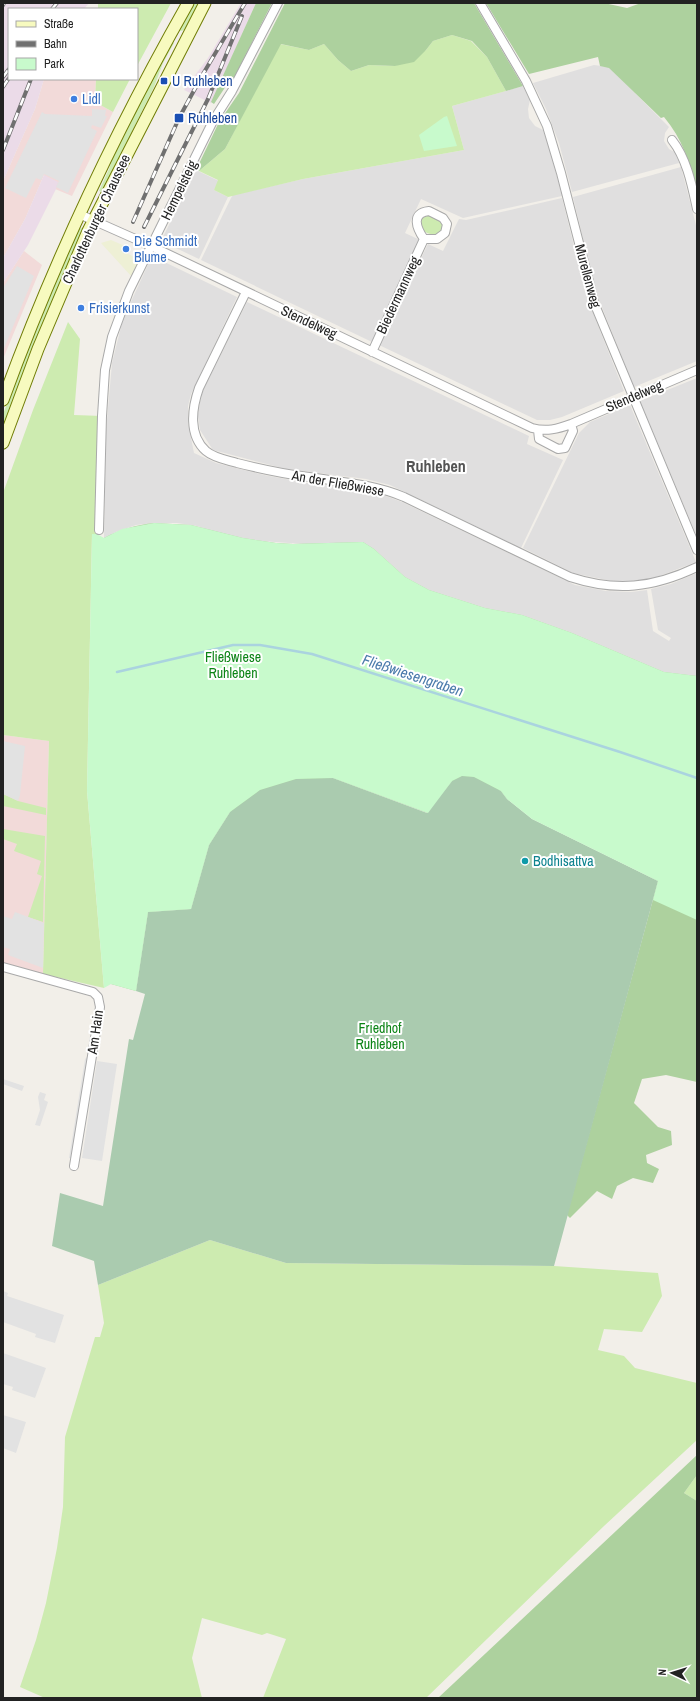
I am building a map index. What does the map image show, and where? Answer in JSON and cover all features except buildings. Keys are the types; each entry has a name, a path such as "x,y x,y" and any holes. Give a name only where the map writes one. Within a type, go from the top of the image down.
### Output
{"main road":[{"name":"Charlottenburger Chaussee","path":"3,400 42,301 79,214 130,112 188,3"},
{"name":"Charlottenburger Chaussee","path":"3,443 52,315 94,220 205,3"}],"street":[{"name":"Hempelsteig","path":"99,530 102,416 105,370 112,337 118,318 129,291 213,121 230,95 278,3"},
{"name":"Murellenweg","path":"480,3 526,81 547,126 562,173 587,279 595,305 697,550"},
{"path":"672,140 679,149 685,164 697,209"},
{"name":"Stendelweg","path":"79,214 151,246 538,430 557,429 571,424 632,396 697,370"},
{"name":"Biedermannweg","path":"372,352 424,239"},
{"name":"An der Fließwiese","path":"246,292 199,388 194,406 193,420 195,433 203,447 211,455 286,474 382,488 404,497 570,577 602,586 633,586 660,581 697,567"},
{"path":"538,430 539,439 558,450 565,448 573,432 571,424"},
{"name":"Am Hain","path":"3,967 93,992 98,997 100,1007 74,1166"}],"shaded area":[{"path":"3,3 89,3 85,8 8,8 8,80 44,80 35,109 3,181"},
{"path":"241,3 256,3 211,103 184,90 208,58"},
{"path":"594,65 609,67 669,127 665,133 664,141 669,149 676,153 679,163 572,192 559,143 546,109 533,83"},
{"path":"44,80 96,80 95,102 113,112 72,196 55,189 44,175 25,219 3,258 3,181 35,109"},
{"path":"523,86 530,100 528,109 529,118 535,126 543,130 562,196 463,218 421,199 405,233 420,240 372,342 201,260 233,195 303,179 464,150 452,106"},
{"path":"92,109 106,110 105,116 107,116 101,128 92,125 91,128 97,131 68,193 56,187 59,181 44,174 41,180 36,178 26,198 5,188 42,112 45,114 92,116"},
{"path":"681,167 697,229 697,361 634,387 599,300 573,197"},
{"path":"196,170 219,181 214,190 228,197 199,259 161,241"},
{"path":"44,175 58,182 56,189 28,245 3,283 3,258 25,219"},
{"path":"562,198 587,298 624,391 562,417 550,420 537,420 379,345 428,244 443,251 459,219 466,220"},
{"path":"24,251 42,265 3,359 3,283"},
{"path":"152,256 237,297 191,394 188,406 188,423 194,453 216,463 264,475 307,483 360,489 386,496 402,502 575,585 606,591 631,592 647,590 653,631 669,641 671,638 658,630 651,589 671,584 697,573 697,676 664,672 572,633 522,615 485,608 429,590 405,577 374,549 261,541 221,534 197,526 177,523 136,525 104,538 106,431 112,363 123,319"},
{"path":"17,266 34,276 3,351 3,288"},
{"path":"247,302 529,436 527,444 563,460 521,548 390,485 366,479 286,469 213,450 200,430 198,416 200,402 203,391"},
{"path":"697,378 697,537 640,401"},
{"path":"630,405 696,562 657,577 636,581 611,581 573,573 523,548 579,433 590,422"},
{"path":"3,735 49,741 43,974 3,963"},
{"path":"3,741 25,746 20,795 18,801 3,794"},
{"path":"15,912 44,923 43,968 8,955 10,949 3,947 3,916 12,919"},
{"path":"88,1056 72,1159 69,1158 85,1059"},
{"path":"97,1061 117,1064 102,1161 82,1158"},
{"path":"3,1079 24,1086 22,1091 3,1084"},
{"path":"40,1092 46,1094 44,1100 48,1102 40,1126 35,1125 40,1110 38,1097"},
{"path":"3,1291 8,1293 7,1296 64,1315 55,1343 35,1337 36,1334 3,1322"},
{"path":"3,1353 46,1368 35,1398 12,1390 13,1387 3,1384"},
{"path":"3,1415 26,1422 16,1453 3,1448"}],"green space":[{"path":"98,3 171,3 138,64 138,8 98,8"},
{"path":"193,3 199,3 184,30 181,31 179,30"},
{"path":"256,3 272,3 234,78 232,77 214,104 211,102"},
{"path":"285,3 474,3 523,86 506,91 487,57 472,41 452,35 433,41 414,62 395,66 369,65 351,71 338,60 324,44 309,50 281,44 225,149 199,171 196,170 219,122 239,93"},
{"path":"486,3 604,3 627,8 641,3 697,3 697,192 685,152 670,125 664,117 661,118 609,68 600,66 598,57 529,74"},
{"path":"452,35 471,41 487,57 506,91 452,106 464,150 303,179 228,197 214,190 218,180 199,171 225,149 280,44 309,50 324,44 338,60 351,71 369,65 395,66 426,50 433,41"},
{"path":"171,41 174,43 163,63 154,87 102,192 99,191 109,169 116,148"},
{"path":"96,80 129,80 113,112 95,102"},
{"path":"447,116 457,146 424,151 419,135"},
{"path":"430,215 443,222 444,229 439,234 425,232 421,226 422,218"},
{"path":"85,226 31,354 3,427 3,414 43,311 78,230"},
{"path":"111,240 125,246 123,251 134,257 138,251 140,252 141,260 132,277 101,243"},
{"path":"68,322 80,339 74,415 102,416 99,530 97,534 92,534 87,791 104,988 43,974 49,741 3,735 3,493 33,410"},
{"name":"Fließwiese Ruhleben","path":"154,523 191,525 243,538 276,543 363,542 374,549 405,577 429,590 485,608 522,615 572,633 664,672 697,676 480,755 697,848 697,1082 666,1075 642,1079 634,1103 658,1127 671,1131 672,1145 646,1155 647,1163 659,1169 653,1183 633,1178 617,1186 612,1199 597,1191 570,1218 567,1215 658,881 507,799 501,791 452,781 428,813 333,778 230,812 209,845 191,909 148,912 136,991 111,984 104,538 129,528"},
{"name":"Fließwiese Ruhleben","path":"154,523 191,525 243,538 276,543 363,542 374,549 405,577 429,590 485,608 522,615 572,633 664,672 697,676 697,920 653,900 658,881 532,819 507,799 501,791 474,777 462,776 452,781 428,813 333,778 296,779 260,790 230,812 209,845 191,909 148,912 136,991 111,984 104,988 87,791 92,534 97,534 104,538 122,529"},
{"name":"Friedhof Ruhleben","path":"462,776 474,777 501,791 507,799 532,819 658,881 554,1266 286,1263 210,1240 98,1285 94,1261 52,1246 60,1193 103,1206 129,1039 133,1040 145,994 136,991 148,912 191,909 209,845 230,812 260,790 296,779 333,778 427,813 452,781"},
{"path":"3,794 18,801 46,808 46,815 3,806"},
{"path":"3,829 45,836 43,922 28,917 42,876 37,874 41,861 14,851 17,844 3,839"},
{"path":"210,1240 286,1263 554,1266 658,1273 662,1296 642,1332 604,1329 598,1350 624,1356 635,1368 697,1383 697,1440 604,1526 426,1698 263,1698 286,1639 267,1633 262,1635 202,1618 192,1658 202,1698 45,1698 20,1687 36,1640 46,1603 57,1548 63,1507 65,1437 95,1337 100,1337 104,1323 98,1285"},
{"path":"697,1455 697,1475 684,1493 697,1501 697,1698 438,1698"},
{"path":"697,1475 697,1501 684,1493"}],"waterway":[{"name":"Fließwiesengraben","path":"117,672 233,645 260,645 312,654 697,778"}],"railway":[{"path":"53,8 57,3"},
{"path":"133,222 179,118 245,3"},
{"path":"144,227 208,99 242,16"},
{"path":"3,77 8,70"},
{"path":"3,87 8,80"},
{"path":"3,150 31,80"}],"place":[{"name":"U Ruhleben","path":"164,81"},
{"name":"Lidl","path":"74,99"},
{"name":"Ruhleben","path":"179,118"},
{"name":"Die Schmidt Blume","path":"126,249"},
{"name":"Frisierkunst","path":"81,308"},
{"name":"Bodhisattva","path":"525,861"}],"district":[{"name":"Ruhleben","path":"436,466"}]}
